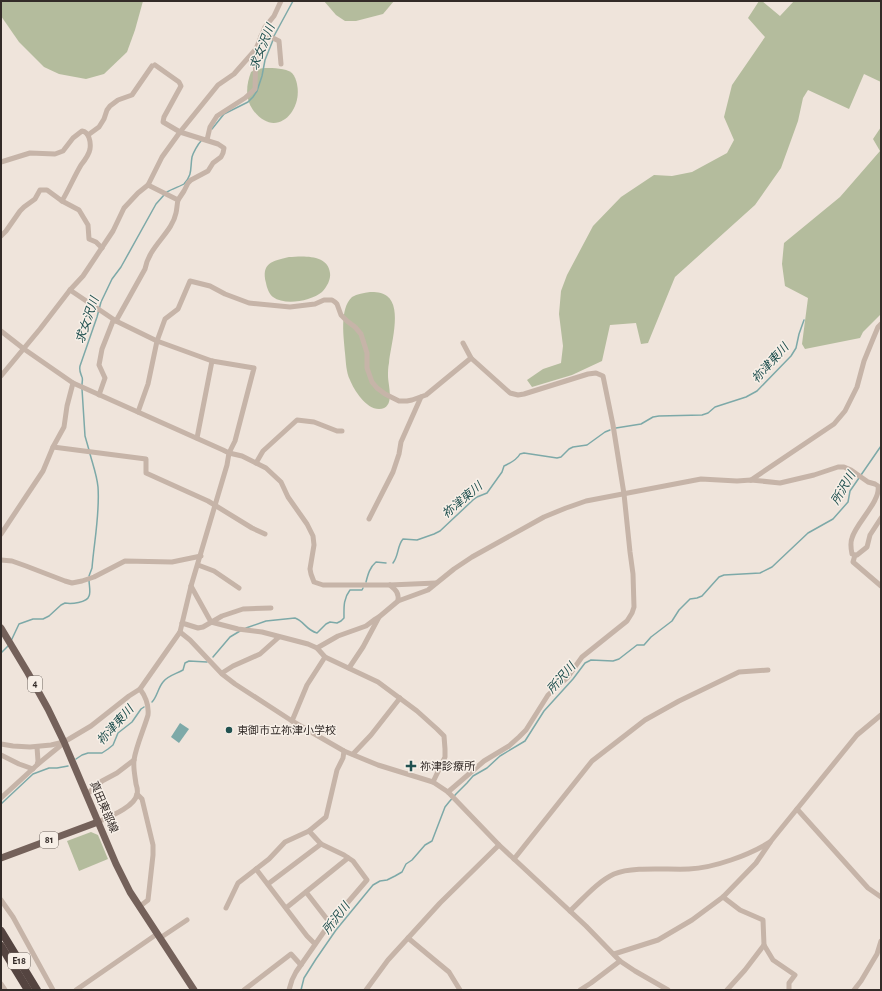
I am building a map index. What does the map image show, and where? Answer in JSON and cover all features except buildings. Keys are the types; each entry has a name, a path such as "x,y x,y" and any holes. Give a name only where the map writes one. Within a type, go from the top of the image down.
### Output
{"highway":[{"name":"E18","path":"1,932 37,990"},
{"name":"E18","path":"1,946 28,990"}],"main road":[{"name":"真田東部線","path":"1,628 40,693 130,892 194,990"},
{"name":"81","path":"1,858 98,822"}],"street":[{"path":"207,140 210,127 217,116 245,98 255,89 256,49 265,27 274,16 282,1"},
{"path":"261,36 273,38 279,41 281,64"},
{"path":"1,376 83,276 113,231 124,208 148,185 162,156 180,132 218,85 234,74 256,49"},
{"path":"88,135 99,127 110,106 118,100 132,95 153,65 179,82 181,86 164,117 163,122 180,132 207,140 224,148 221,157 213,163 208,171 188,183 178,200 176,214 170,227 155,246 146,262 145,269 116,321 113,321 102,349 99,365 105,378 99,395"},
{"path":"1,162 30,153 55,154 63,151 73,138 82,131 85,132 88,135 90,142 90,150 62,201"},
{"path":"148,185 178,200"},
{"path":"1,236 20,211 35,199 40,190 47,190 62,201 79,210 88,224 89,240 96,242 102,248"},
{"path":"138,412 148,384 157,341 165,319 178,309 190,281 210,286 224,294 249,303 290,307 308,306 324,300 332,300 337,304 341,315 355,326 361,334 367,352 367,368 370,379 377,388 399,401 412,400 426,394 470,358"},
{"path":"1,798 62,744 91,726 140,689 180,632 191,586 229,453 235,441 254,368 212,361 157,341 116,321 70,290"},
{"path":"751,480 834,424 845,411 857,387 864,361 878,327 881,324"},
{"path":"1,331 73,383 229,453 242,456 266,468 281,482 288,497 307,524 314,544 310,569 310,574 314,582 323,585 437,583"},
{"path":"448,792 484,761 509,746 520,737 548,695 567,678 582,657 628,621 634,607 633,574 624,494 612,418 603,376 596,373 588,374 518,395 510,393 470,358 463,343"},
{"path":"197,438 212,361"},
{"path":"1,534 43,471 53,447 64,427 73,383"},
{"path":"369,519 393,472 401,442 421,397"},
{"path":"256,463 263,451 297,420 314,422 337,431 342,431"},
{"path":"53,447 146,459 146,473 215,505 252,528 265,534"},
{"path":"317,648 338,636 366,626 398,601 428,590 454,569 472,557 544,517 586,501 701,479 737,481 751,480 780,483 814,475 838,467 844,467 851,470 868,482 878,486 879,489 875,501 851,540 852,554 855,556"},
{"path":"881,518 870,535 867,547 855,556 853,562 881,586"},
{"path":"1,560 19,563 65,582 72,583 94,577 125,561 172,562 200,556"},
{"path":"198,565 214,571 239,588"},
{"path":"390,584 398,592 398,601"},
{"path":"191,586 211,622 238,629 262,632 308,644 317,648 325,657 378,682 417,711 444,736 445,757 433,782"},
{"path":"182,623 198,628 203,627 222,616 242,609 272,608"},
{"path":"349,668 363,647 379,617"},
{"path":"180,632 235,684 292,720 344,751 378,765 433,782 448,792 514,859 570,911 620,961 668,990"},
{"path":"222,673 233,666 260,654 279,637"},
{"path":"292,720 307,685 325,657"},
{"path":"514,859 592,761 645,720 679,701 739,672 768,670"},
{"path":"98,822 125,808 134,800 137,794 134,760 148,715 146,700 140,689"},
{"path":"353,754 372,734 400,698"},
{"path":"614,954 658,940 692,920 723,897 756,863 797,809 857,735 881,716"},
{"path":"1,744 37,747 62,744"},
{"path":"37,747 38,764"},
{"path":"226,908 238,883 269,859 285,842 309,831 326,816 337,770 344,751"},
{"path":"1,755 19,764 34,769"},
{"path":"86,795 102,781 117,773 134,760"},
{"path":"137,794 142,799 153,845 148,900 139,907"},
{"path":"797,809 868,888 881,897"},
{"path":"289,990 292,980 301,965 330,923 368,880 353,861 321,844 309,831"},
{"path":"570,911 603,880 616,874 630,870 691,869 712,866 758,850 772,841"},
{"path":"268,884 321,844"},
{"path":"366,990 388,960 440,903 500,845"},
{"path":"286,908 348,858"},
{"path":"256,869 307,936 315,944"},
{"path":"306,892 330,923"},
{"path":"723,897 740,910 763,920 764,946 773,960 795,975 789,983 789,990"},
{"path":"1,900 13,917 54,990"},
{"path":"76,990 159,936 187,920"},
{"path":"408,938 449,972 460,990"},
{"path":"854,990 877,954 881,941"},
{"path":"727,990 764,946"},
{"path":"244,990 291,954 301,965"},
{"path":"580,990 620,961"},
{"path":"1,984 5,990"}],"green space":[{"path":"1,1 143,1 127,52 104,74 86,79 59,74 44,67 19,42 1,16"},
{"path":"324,1 394,1 383,14 356,21 345,21 336,15"},
{"path":"759,1 762,1 780,16 794,1 881,1 881,82 864,74 849,109 808,90 803,98 798,121 781,168 755,205 675,277 648,343 641,344 636,323 610,325 602,361 572,375 532,387 527,380 543,369 561,363 563,346 559,314 561,291 567,275 593,226 621,197 654,175 672,176 692,172 727,153 734,140 724,117 732,85 765,37 748,18"},
{"path":"265,68 289,71 294,75 297,84 298,94 296,104 292,112 286,119 278,122 270,123 261,119 250,106 247,87 251,72 256,69"},
{"path":"881,127 881,314 863,332 860,338 805,349 802,344 808,298 785,286 782,264 784,243 840,197 880,151 873,139"},
{"path":"301,256 320,259 325,262 330,273 330,278 326,288 317,295 305,300 291,302 278,300 273,297 268,291 265,271 269,264 289,257"},
{"path":"370,292 381,293 387,296 392,302 395,318 388,370 390,396 388,405 379,409 370,406 365,402 352,384 347,370 344,340 343,324 345,309 348,302 354,296"},
{"path":"91,832 98,835 108,859 79,871 67,841"}],"water":[{"path":"180,723 189,729 179,743 171,737"}],"waterway":[{"name":"求女沢川","path":"274,36 293,1"},
{"name":"求女沢川","path":"212,129 224,114 248,102 253,97 257,91 265,60 273,40"},
{"name":"求女沢川","path":"167,192 184,184 187,180 191,171 191,161 193,155 201,141"},
{"name":"求女沢川","path":"82,385 80,366 101,302 112,279 121,267 156,204 164,195"},
{"name":"祢津東川","path":"616,428 641,424 653,417 659,416 702,415 708,413 715,407 746,397 757,391 791,356 796,348 804,320"},
{"name":"求女沢川","path":"82,389 85,436 89,450"},
{"name":"祢津東川","path":"393,563 403,539 417,540 440,531 473,500 487,493 502,472 504,466 511,463 520,454 524,453 557,458 561,457 569,449 587,445 610,430"},
{"name":"所沢川","path":"301,990 304,978 316,959 336,930 373,885 402,872 406,864 412,860 425,845 432,841 445,807 449,802 473,776 487,768 500,756 525,741 544,711 573,679 585,663 591,660 613,661 619,659 637,645 644,645 651,637 672,621 679,610 690,599 702,596 719,577 724,575 760,573 772,567 808,533 833,519 848,502 850,491 881,446"},
{"name":"求女沢川","path":"89,576 92,568 98,518 98,487 90,454"},
{"name":"祢津東川","path":"366,582 372,566 376,562 386,563"},
{"name":"求女沢川","path":"11,641 19,624 33,619 43,619 65,603 78,602 88,598 90,593 89,580"},
{"name":"祢津東川","path":"246,628 266,621 295,618 301,621 310,630 317,633 326,624 341,621 344,618 344,604 348,593 350,590 362,590 363,588"},
{"name":"祢津東川","path":"213,657 230,637 240,631"},
{"name":"求女沢川","path":"1,653 9,645"},
{"name":"祢津東川","path":"152,702 161,684 169,677 183,670 185,663 189,661 207,662"},
{"name":"祢津東川","path":"76,759 88,753 102,753 108,749 113,745 118,733 132,722 144,707"},
{"name":"祢津東川","path":"1,804 33,774 49,768 68,766"}],"place":[{"name":"東御市立祢津小学校","path":"229,730"},
{"name":"祢津診療所","path":"411,766"}]}
